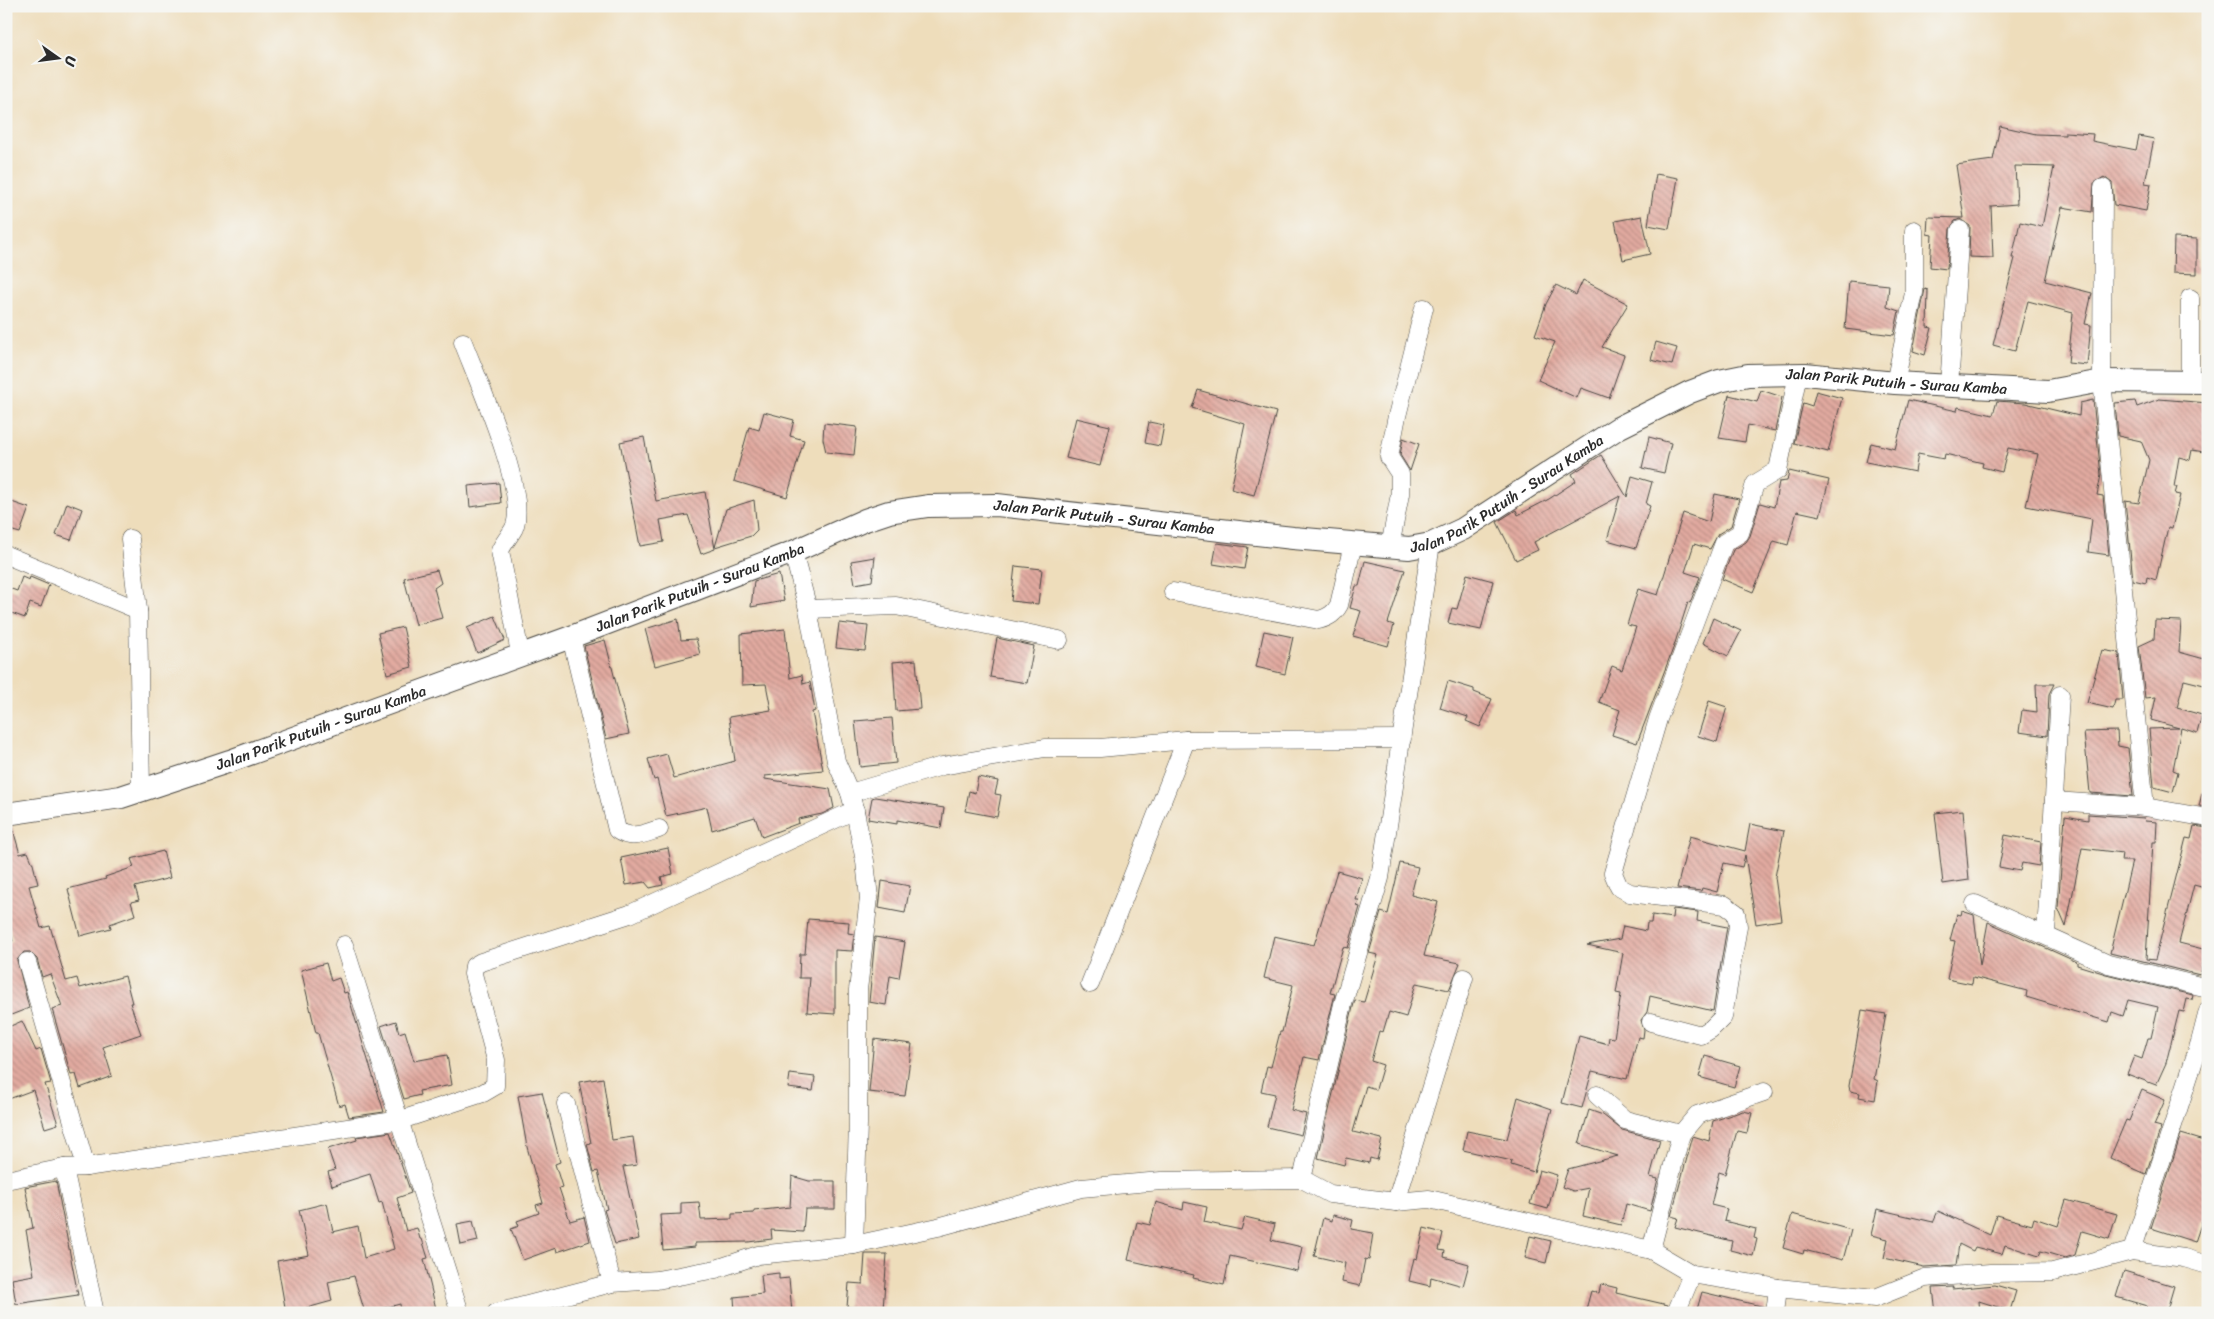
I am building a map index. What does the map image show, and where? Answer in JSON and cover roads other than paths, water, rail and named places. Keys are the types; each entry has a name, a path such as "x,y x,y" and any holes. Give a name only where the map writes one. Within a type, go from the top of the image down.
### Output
{"street":[{"path":"2102,188 2102,381 2145,807"},
{"path":"1894,383 1914,293 1914,230"},
{"path":"1949,386 1960,230"},
{"path":"2190,298 2199,382"},
{"path":"1390,547 1400,494 1400,474 1389,458 1397,416 1424,308"},
{"path":"463,342 507,460 517,507 514,528 500,551 520,653"},
{"path":"1651,1022 1701,1035 1723,1017 1738,926 1736,912 1724,906 1630,893 1619,887 1613,873 1658,719 1724,543 1740,533 1755,484 1778,470 1798,374"},
{"name":"Jalan Parik Putuih - Surau Kamba","path":"6,814 121,797 230,761 520,653 571,637 793,552 865,520 889,512 928,506 997,505 1353,544 1410,548 1431,544 1486,516 1618,428 1690,392 1719,381 1748,375 1798,374 1894,383 2048,391 2102,381 2199,382"},
{"path":"130,539 138,610 141,790"},
{"path":"1173,592 1319,620 1335,613 1339,605 1353,544"},
{"path":"1302,1179 1343,1004 1380,878 1431,544"},
{"path":"793,552 808,609 836,761 853,802 865,861 869,898 858,990 858,1124 854,1245"},
{"path":"6,555 138,610"},
{"path":"808,609 896,606 1059,640"},
{"path":"571,637 617,830 624,836 634,837 659,829"},
{"path":"2046,934 2060,695"},
{"path":"6,1180 64,1168 86,1167 401,1120 483,1093 495,1086 496,1060 473,974 474,966 630,914 853,802 942,766 1045,748 1134,746 1186,740 1402,739"},
{"path":"1090,984 1186,740"},
{"path":"2054,801 2145,807 2208,818"},
{"path":"1975,904 2046,934 2108,964 2208,988"},
{"path":"344,944 401,1120 460,1313"},
{"path":"27,962 86,1167"},
{"path":"1396,1202 1464,978"},
{"path":"2132,1251 2200,1042 2208,1011"},
{"path":"1651,1250 1681,1134 1697,1115 1764,1092"},
{"path":"1597,1095 1625,1120 1681,1134"},
{"path":"566,1104 612,1283"},
{"path":"64,1168 95,1313"},
{"path":"496,1313 612,1283 657,1280 716,1269 758,1255 854,1245 938,1227 1081,1188 1161,1181 1302,1179 1330,1194 1396,1202 1429,1199 1651,1250 1692,1274 1778,1288 1876,1298 1925,1278 1990,1273 2053,1272 2132,1251 2184,1258 2208,1265"},
{"path":"1676,1313 1692,1274"},
{"path":"1775,1313 1778,1288"}]}
